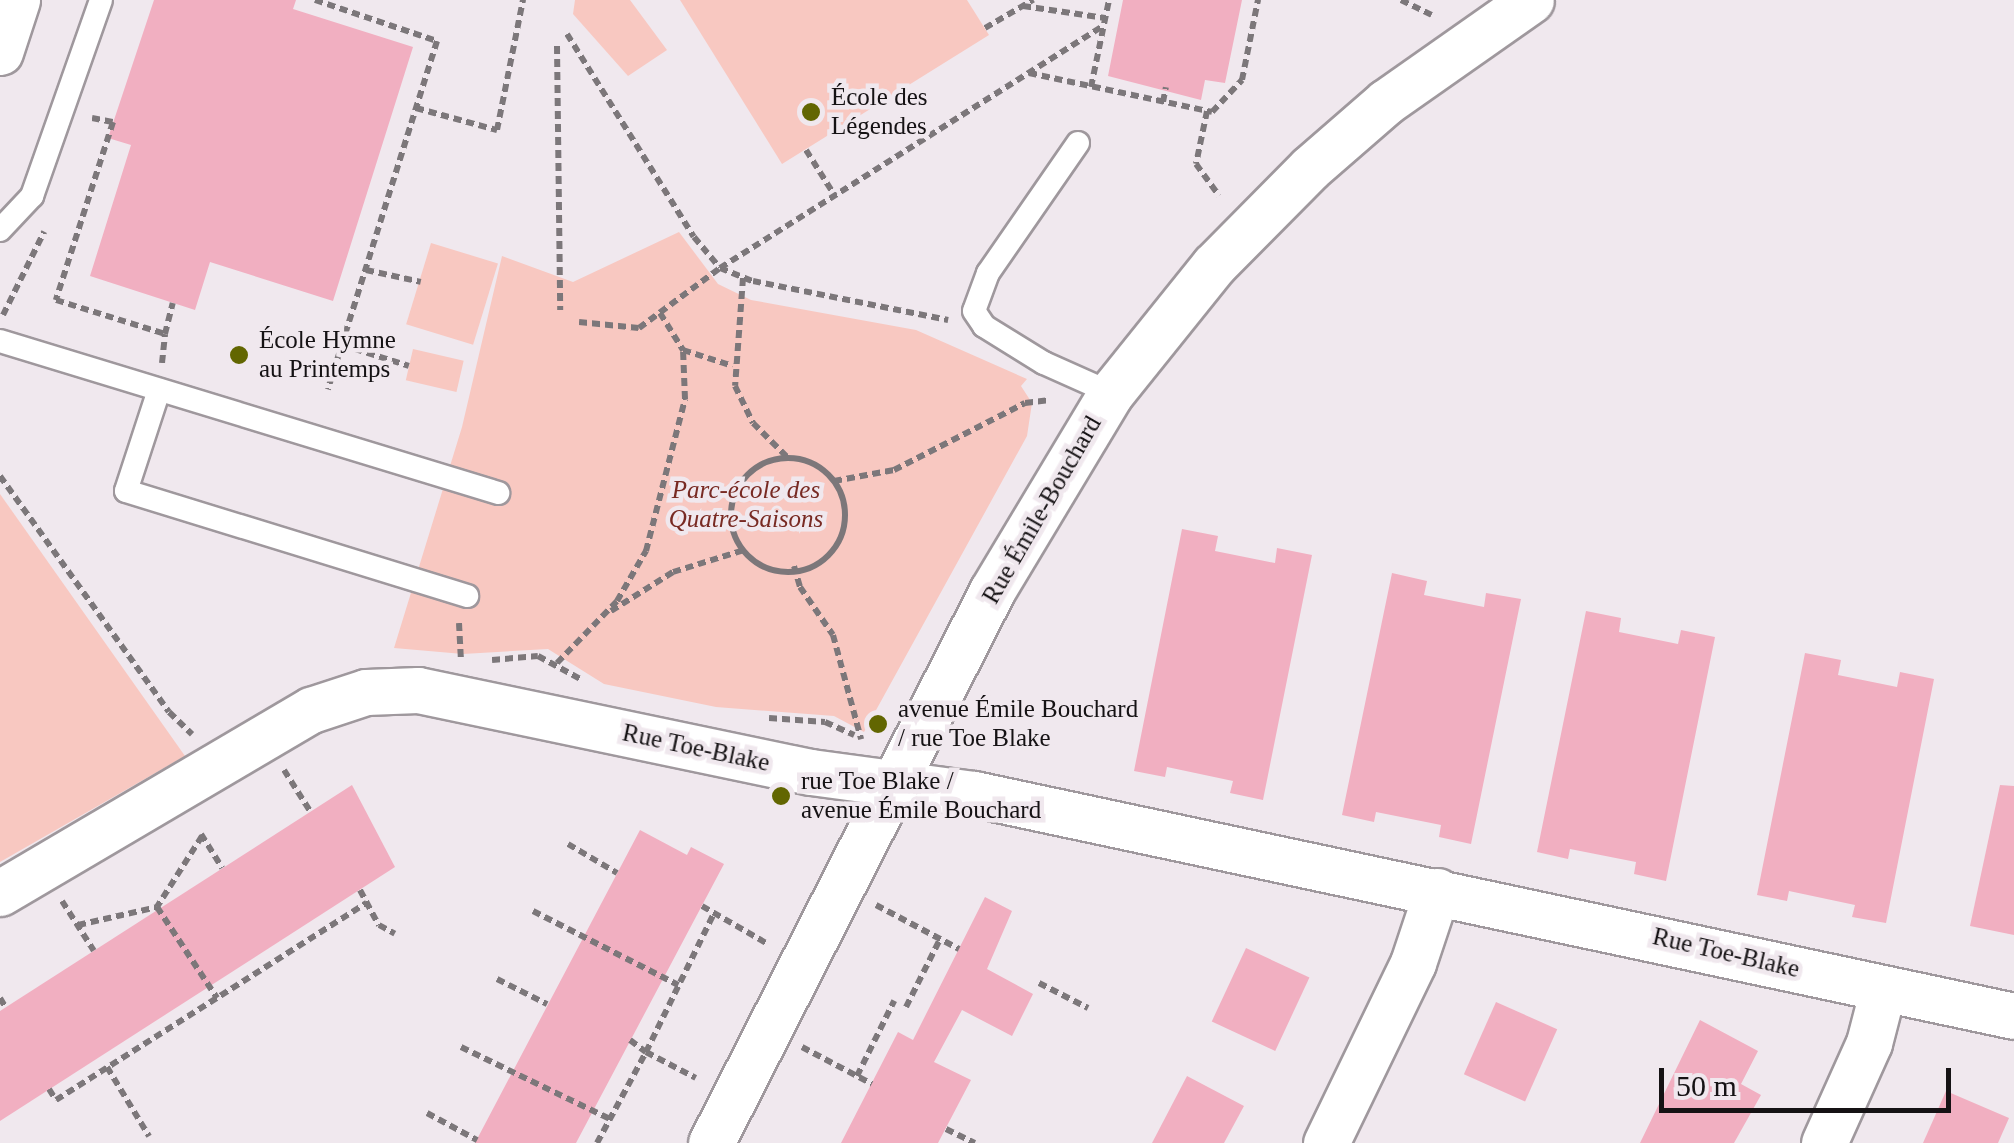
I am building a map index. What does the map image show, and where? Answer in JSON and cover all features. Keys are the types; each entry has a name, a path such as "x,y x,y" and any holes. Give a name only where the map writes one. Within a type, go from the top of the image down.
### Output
{"street":[{"path":"0,52 17,0"},
{"name":"Rue Émile-Bouchard","path":"711,1143 1014,551 1110,393 1214,265 1310,168 1386,102 1531,0"},
{"name":"Rue Toe-Blake","path":"0,893 311,710 388,689 454,695 894,784 974,794 2014,1016"},
{"path":"1326,1143 1413,963 1437,891"},
{"path":"1824,1143 1866,1053 1883,989"}],"lane":[{"path":"0,230 32,196 101,0"},
{"path":"1078,143 978,291 974,311 984,326 1110,393"},
{"path":"0,342 498,494"},
{"path":"159,390 126,491 467,596"}],"path":[{"path":"315,0 438,41 328,389"},
{"path":"416,108 497,130 523,0"},
{"path":"985,28 1032,0"},
{"path":"1091,86 1109,0"},
{"path":"1219,196 1196,164 1206,110 1242,80 1258,0"},
{"path":"1401,0 1432,14"},
{"path":"1023,6 1104,22"},
{"path":"578,322 630,330 660,313 720,268 1104,22"},
{"path":"567,34 720,268 743,278 984,326"},
{"path":"556,46 560,310"},
{"path":"1028,73 1206,110"},
{"path":"1162,102 1166,87"},
{"path":"92,118 113,122 56,300 165,334 173,303"},
{"path":"806,150 834,196"},
{"path":"366,270 421,282"},
{"path":"743,278 733,366 743,408 787,458"},
{"path":"557,662 604,615 646,552 685,399 683,350 660,313"},
{"path":"342,345 410,366"},
{"path":"683,350 733,366"},
{"path":"834,481 894,470 1036,402"},
{"path":"805,460 834,481 845,517 841,535 818,563 795,568 765,567 744,550 731,522 739,485 768,461 805,460"},
{"path":"0,476 169,712 192,734"},
{"path":"604,615 673,572 744,550"},
{"path":"795,568 833,635 862,740"},
{"path":"281,764 310,811"},
{"path":"196,826 222,868"},
{"path":"78,925 157,906 202,836"},
{"path":"568,844 617,872"},
{"path":"360,890 379,925 395,934"},
{"path":"56,892 94,951"},
{"path":"50,1089 56,1100 367,903"},
{"path":"874,904 959,949"},
{"path":"157,906 217,998"},
{"path":"702,906 766,943"},
{"path":"533,910 678,986"},
{"path":"597,1143 713,915"},
{"path":"906,1007 940,939"},
{"path":"497,979 547,1004"},
{"path":"1039,983 1088,1008"},
{"path":"0,998 6,1008"},
{"path":"858,1076 894,1001"},
{"path":"140,1032 146,1042"},
{"path":"630,1040 696,1078"},
{"path":"801,1046 872,1084"},
{"path":"461,1048 610,1119"},
{"path":"108,1067 149,1136"},
{"path":"427,1113 477,1140"},
{"path":"946,1128 975,1143"}],"green space":[{"path":"575,0 630,0 667,50 628,76 573,14"},
{"name":"École des Légendes","path":"680,0 967,0 989,35 782,164"},
{"name":"Parc-école des Quatre-Saisons","path":"679,232 718,284 751,300 916,330 1027,379 1021,386 1032,403 1027,436 864,732 834,716 716,707 604,684 548,649 463,654 394,648 462,427 502,256 573,282"},
{"path":"431,243 498,263 473,345 406,324"},
{"path":"413,349 464,361 456,392 406,380"},
{"path":"0,494 185,756 0,862"}],"building":[{"path":"154,0 296,0 293,9 413,47 333,301 210,262 195,310 90,276 131,145 108,138"},
{"path":"1123,0 1242,0 1225,83 1205,80 1201,100 1108,76"},
{"path":"1182,529 1218,536 1215,551 1275,563 1277,548 1312,555 1263,800 1230,793 1233,781 1167,767 1165,777 1134,771"},
{"path":"1392,573 1427,581 1424,595 1484,607 1486,593 1521,599 1471,844 1439,837 1441,825 1376,812 1374,822 1342,815"},
{"path":"1586,611 1621,618 1619,632 1678,644 1681,630 1715,637 1666,881 1634,874 1636,862 1570,849 1568,859 1537,852"},
{"path":"1805,653 1841,660 1838,675 1897,687 1900,672 1934,679 1886,923 1852,917 1855,905 1789,891 1787,901 1757,895"},
{"path":"352,785 395,867 0,1121 0,1011"},
{"path":"2000,785 2014,786 2014,935 1970,926"},
{"path":"640,830 687,855 691,847 724,864 576,1143 475,1143"},
{"path":"985,897 1012,911 987,969 1033,994 1012,1036 962,1010 934,1062 971,1080 938,1143 841,1143 898,1032 913,1040"},
{"path":"1246,948 1309,978 1275,1051 1212,1021"},
{"path":"1496,1002 1557,1029 1525,1101 1464,1074"},
{"path":"1700,1020 1758,1051 1741,1084 1761,1095 1734,1143 1640,1143"},
{"path":"1187,1076 1244,1106 1224,1143 1152,1143"},
{"path":"1946,1091 2009,1118 1998,1143 1923,1143"}],"place":[{"name":"École des Légendes","path":"811,112"},
{"name":"École Hymne au Printemps","path":"239,355"},
{"name":"avenue Émile Bouchard / rue Toe Blake","path":"878,724"},
{"name":"rue Toe Blake / avenue Émile Bouchard","path":"781,796"}]}
